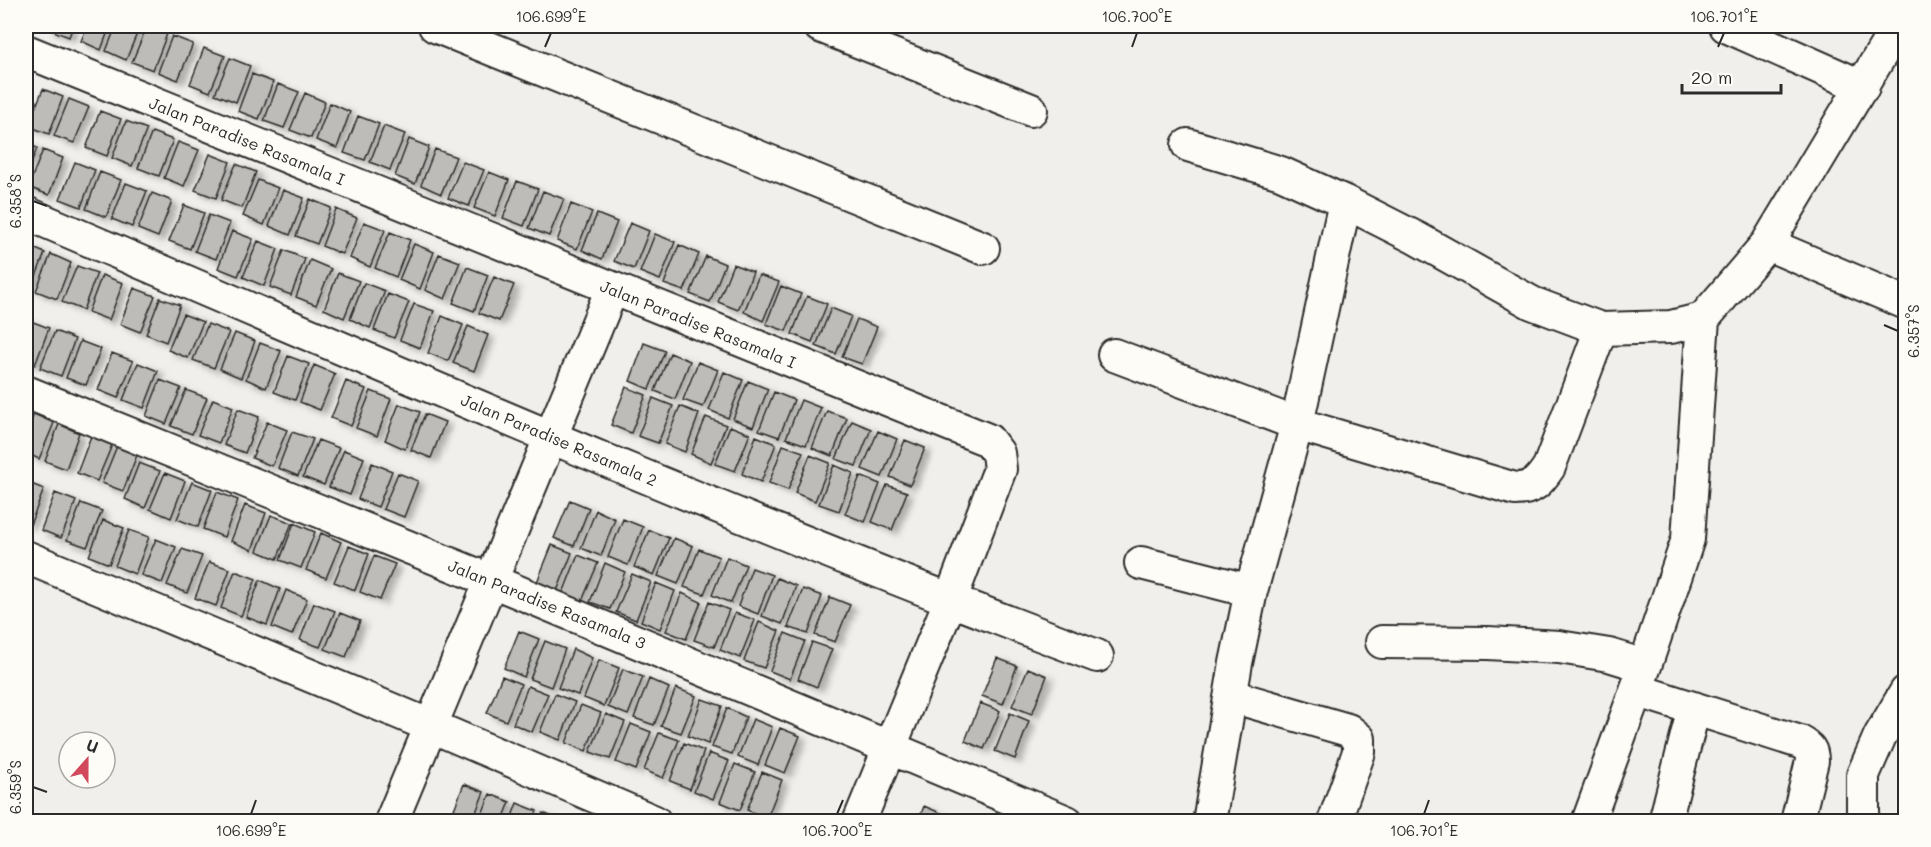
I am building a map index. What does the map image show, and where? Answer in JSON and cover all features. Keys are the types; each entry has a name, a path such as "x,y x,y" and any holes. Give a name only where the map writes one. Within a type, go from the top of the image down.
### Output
{"street":[{"path":"435,26 983,248"},
{"path":"820,26 1031,110"},
{"path":"1726,26 1863,87"},
{"path":"1588,822 1688,539 1704,319 1767,244 1898,26"},
{"name":"Jalan Paradise Rasamala I","path":"26,51 988,440 998,453 1000,469 950,601 858,822"},
{"path":"1188,145 1281,173 1416,238 1532,303 1601,329 1671,327 1704,319"},
{"path":"1209,822 1251,591 1297,424 1345,202"},
{"name":"Jalan Paradise Rasamala 2","path":"26,213 551,438 950,601 1097,656"},
{"path":"1767,244 1905,303"},
{"path":"391,822 612,289"},
{"path":"1114,355 1297,424 1515,489 1527,489 1539,482 1549,467 1601,329"},
{"name":"Jalan Paradise Rasamala 3","path":"26,392 492,581 1067,822"},
{"path":"26,557 655,822"},
{"path":"1141,563 1251,591"},
{"path":"1383,642 1488,643 1559,647 1609,655 1640,678 1694,708 1808,746 1812,752 1812,760 1797,822"},
{"path":"1863,822 1863,775 1880,736 1905,692"},
{"path":"1231,696 1348,730 1359,739 1359,752 1334,822"},
{"path":"1665,822 1694,708"}],"building":[{"path":"50,26 73,26 69,37 48,29"},
{"path":"87,26 110,26 101,50 81,41"},
{"path":"116,26 140,26 126,60 106,51"},
{"path":"147,26 167,34 153,70 132,62"},
{"path":"172,36 193,44 178,80 158,72"},
{"path":"204,48 225,56 210,92 190,84"},
{"path":"230,58 250,66 236,102 215,94"},
{"path":"252,74 273,82 259,119 238,111"},
{"path":"278,84 299,92 284,128 264,121"},
{"path":"43,89 63,97 49,134 28,126"},
{"path":"305,93 325,102 311,138 290,130"},
{"path":"69,99 89,107 74,143 54,136"},
{"path":"330,103 350,112 337,148 316,140"},
{"path":"100,111 121,119 107,156 86,148"},
{"path":"358,116 379,124 365,160 344,153"},
{"path":"126,121 147,129 132,166 112,158"},
{"path":"384,126 405,134 390,170 370,162"},
{"path":"152,132 173,140 159,176 138,168"},
{"path":"409,139 429,147 415,184 395,176"},
{"path":"178,142 199,150 184,186 164,178"},
{"path":"26,143 37,148 26,179"},
{"path":"435,149 456,157 441,194 421,185"},
{"path":"43,150 63,158 49,195 28,187"},
{"path":"210,154 230,162 216,198 195,190"},
{"path":"75,162 95,170 81,207 60,199"},
{"path":"463,162 484,170 469,206 448,198"},
{"path":"236,164 256,172 242,208 221,200"},
{"path":"100,172 121,180 106,217 86,209"},
{"path":"489,172 509,180 495,216 474,208"},
{"path":"258,180 278,188 264,225 243,216"},
{"path":"517,181 538,189 524,226 503,218"},
{"path":"126,183 147,191 132,227 112,219"},
{"path":"283,190 304,198 290,235 269,226"},
{"path":"543,191 564,199 549,236 529,228"},
{"path":"152,193 172,201 158,237 138,229"},
{"path":"310,199 331,208 317,244 296,236"},
{"path":"571,204 592,212 577,249 557,241"},
{"path":"184,205 204,213 190,249 169,241"},
{"path":"336,209 357,218 342,254 322,246"},
{"path":"597,214 617,222 602,259 582,250"},
{"path":"209,215 230,223 216,259 195,251"},
{"path":"364,222 385,230 370,267 350,258"},
{"path":"630,223 649,231 634,269 614,261"},
{"path":"232,231 253,239 238,276 218,268"},
{"path":"390,232 410,240 396,277 375,268"},
{"path":"655,234 675,242 660,280 640,272"},
{"path":"258,241 278,249 264,286 243,277"},
{"path":"414,244 434,252 420,289 399,280"},
{"path":"26,245 45,253 31,289 26,287"},
{"path":"679,245 699,254 684,291 664,284"},
{"path":"284,250 305,259 291,295 270,287"},
{"path":"51,254 71,263 57,299 36,291"},
{"path":"439,254 460,262 445,299 425,290"},
{"path":"706,256 725,264 710,302 690,294"},
{"path":"310,260 331,269 316,305 296,297"},
{"path":"733,264 753,272 738,310 718,302"},
{"path":"77,266 97,273 83,310 62,302"},
{"path":"467,267 488,275 474,311 453,303"},
{"path":"338,273 359,281 344,318 324,309"},
{"path":"102,275 123,283 109,320 88,312"},
{"path":"759,275 779,282 763,321 744,312"},
{"path":"494,277 514,285 499,321 479,313"},
{"path":"364,283 385,291 370,328 350,319"},
{"path":"781,286 801,294 786,331 766,324"},
{"path":"134,288 155,296 140,332 120,324"},
{"path":"388,294 409,302 394,338 374,330"},
{"path":"807,296 827,304 812,342 792,334"},
{"path":"160,298 180,305 166,342 146,334"},
{"path":"414,304 434,311 420,348 400,340"},
{"path":"831,308 851,316 836,354 816,346"},
{"path":"183,314 203,322 188,358 168,350"},
{"path":"442,316 463,325 448,361 428,353"},
{"path":"857,319 877,327 862,364 842,357"},
{"path":"28,320 49,328 35,365 26,361"},
{"path":"208,324 229,332 214,368 193,360"},
{"path":"468,326 488,335 474,371 453,363"},
{"path":"55,331 75,339 61,376 40,368"},
{"path":"235,333 255,341 241,378 220,369"},
{"path":"80,341 101,349 86,385 66,378"},
{"path":"260,343 281,351 266,388 246,379"},
{"path":"644,343 665,351 649,389 630,381"},
{"path":"112,353 133,361 118,398 98,390"},
{"path":"670,353 690,361 675,399 655,391"},
{"path":"288,356 309,364 295,400 274,392"},
{"path":"698,362 718,370 703,407 683,400"},
{"path":"138,363 158,371 144,408 123,400"},
{"path":"314,365 335,374 320,410 300,402"},
{"path":"724,372 743,380 728,418 709,410"},
{"path":"160,380 181,388 166,424 146,416"},
{"path":"346,381 366,389 351,426 331,418"},
{"path":"748,381 768,389 753,427 733,419"},
{"path":"626,387 646,395 631,433 611,425"},
{"path":"186,390 207,398 192,434 171,426"},
{"path":"371,391 391,399 377,436 356,428"},
{"path":"774,392 794,400 779,437 759,430"},
{"path":"653,398 673,406 658,443 638,436"},
{"path":"213,399 233,407 219,443 198,435"},
{"path":"801,400 821,408 806,445 786,438"},
{"path":"399,404 420,412 405,449 385,440"},
{"path":"680,406 699,414 685,452 665,444"},
{"path":"238,409 259,417 245,453 224,445"},
{"path":"827,411 847,418 832,456 812,448"},
{"path":"34,414 54,423 39,459 26,453 26,435"},
{"path":"425,414 445,422 431,458 411,450"},
{"path":"706,417 726,425 711,463 691,454"},
{"path":"852,421 871,429 856,466 836,459"},
{"path":"267,422 287,430 272,466 252,458"},
{"path":"59,424 79,433 66,469 45,461"},
{"path":"730,426 750,434 735,471 715,464"},
{"path":"878,431 897,439 882,477 862,469"},
{"path":"292,432 313,439 298,476 278,468"},
{"path":"91,436 112,445 97,481 77,473"},
{"path":"756,436 776,444 761,482 742,474"},
{"path":"318,440 339,448 324,485 303,477"},
{"path":"905,440 925,448 910,485 890,477"},
{"path":"783,445 803,452 788,490 769,483"},
{"path":"117,446 137,455 123,491 102,483"},
{"path":"344,450 364,458 350,495 329,487"},
{"path":"810,455 830,463 815,501 795,493"},
{"path":"139,463 160,471 145,508 125,499"},
{"path":"372,463 392,471 378,507 358,499"},
{"path":"834,465 853,473 839,511 819,504"},
{"path":"165,473 185,481 171,518 150,509"},
{"path":"398,473 418,481 404,517 383,509"},
{"path":"860,476 880,484 865,522 845,514"},
{"path":"26,482 44,489 30,525 26,524"},
{"path":"192,482 212,490 198,527 177,519"},
{"path":"887,485 907,492 892,530 872,522"},
{"path":"217,492 238,500 224,537 203,529"},
{"path":"55,493 76,501 61,538 41,530"},
{"path":"570,500 589,508 574,546 554,538"},
{"path":"81,503 102,511 87,547 67,540"},
{"path":"245,505 266,513 252,550 231,541"},
{"path":"596,510 615,519 601,556 581,548"},
{"path":"271,515 292,523 277,559 257,551"},
{"path":"623,519 643,527 628,565 608,557"},
{"path":"103,520 124,528 109,564 89,556"},
{"path":"294,523 315,532 301,568 280,560"},
{"path":"129,530 149,537 135,574 115,566"},
{"path":"649,530 669,538 654,575 634,567"},
{"path":"321,533 341,542 326,578 306,570"},
{"path":"674,538 693,546 678,584 658,576"},
{"path":"156,539 176,547 162,583 141,575"},
{"path":"552,545 572,553 557,591 537,582"},
{"path":"349,546 369,554 355,590 334,582"},
{"path":"182,549 202,556 187,593 167,585"},
{"path":"699,549 719,557 704,594 684,587"},
{"path":"578,555 598,563 582,601 563,593"},
{"path":"374,556 395,564 380,600 360,592"},
{"path":"727,557 746,565 731,603 712,595"},
{"path":"209,562 230,569 216,606 195,598"},
{"path":"605,563 625,572 610,609 590,602"},
{"path":"752,568 772,575 758,614 738,606"},
{"path":"235,571 256,579 241,616 221,608"},
{"path":"632,574 651,582 636,620 616,612"},
{"path":"777,578 796,586 782,624 762,616"},
{"path":"260,580 280,589 267,625 246,617"},
{"path":"656,583 675,591 660,629 641,621"},
{"path":"803,589 822,596 808,634 788,627"},
{"path":"286,590 307,599 292,635 272,627"},
{"path":"682,593 701,602 686,639 666,631"},
{"path":"830,597 850,605 835,642 815,635"},
{"path":"709,602 729,610 714,647 694,640"},
{"path":"314,603 335,611 320,647 300,640"},
{"path":"340,613 360,621 346,657 325,649"},
{"path":"735,613 755,620 740,658 720,650"},
{"path":"759,622 779,631 764,668 744,661"},
{"path":"519,631 539,639 524,677 504,668"},
{"path":"785,633 805,641 790,679 770,671"},
{"path":"545,641 565,649 551,687 530,679"},
{"path":"812,642 832,649 817,687 798,679"},
{"path":"573,649 592,658 578,695 558,688"},
{"path":"997,658 1017,666 1003,704 982,696"},
{"path":"599,660 619,668 604,706 584,698"},
{"path":"1028,668 1047,676 1032,714 1012,706"},
{"path":"623,669 643,677 628,715 608,707"},
{"path":"502,676 521,684 506,721 487,713"},
{"path":"649,679 669,688 654,725 634,718"},
{"path":"528,686 548,694 532,732 513,724"},
{"path":"676,688 696,696 681,733 661,726"},
{"path":"555,694 575,702 560,740 540,732"},
{"path":"702,699 722,706 708,744 688,736"},
{"path":"980,703 1000,711 984,749 965,741"},
{"path":"581,705 601,713 586,751 566,743"},
{"path":"727,708 746,717 732,754 712,747"},
{"path":"1010,713 1029,721 1015,759 995,751"},
{"path":"606,714 625,722 610,759 590,752"},
{"path":"753,719 772,727 758,765 738,757"},
{"path":"631,724 651,732 636,770 616,762"},
{"path":"780,728 800,736 785,773 765,765"},
{"path":"659,733 679,740 663,778 644,770"},
{"path":"684,743 704,751 690,789 670,781"},
{"path":"709,753 729,761 713,799 694,791"},
{"path":"735,764 755,772 740,810 720,802"},
{"path":"762,772 782,780 767,818 747,810"},
{"path":"464,784 484,792 472,822 449,822"},
{"path":"490,794 510,802 502,822 479,822"},
{"path":"517,803 537,811 533,822 510,822"},
{"path":"924,806 943,814 941,822 918,822"},
{"path":"543,813 563,821 540,822"}]}
